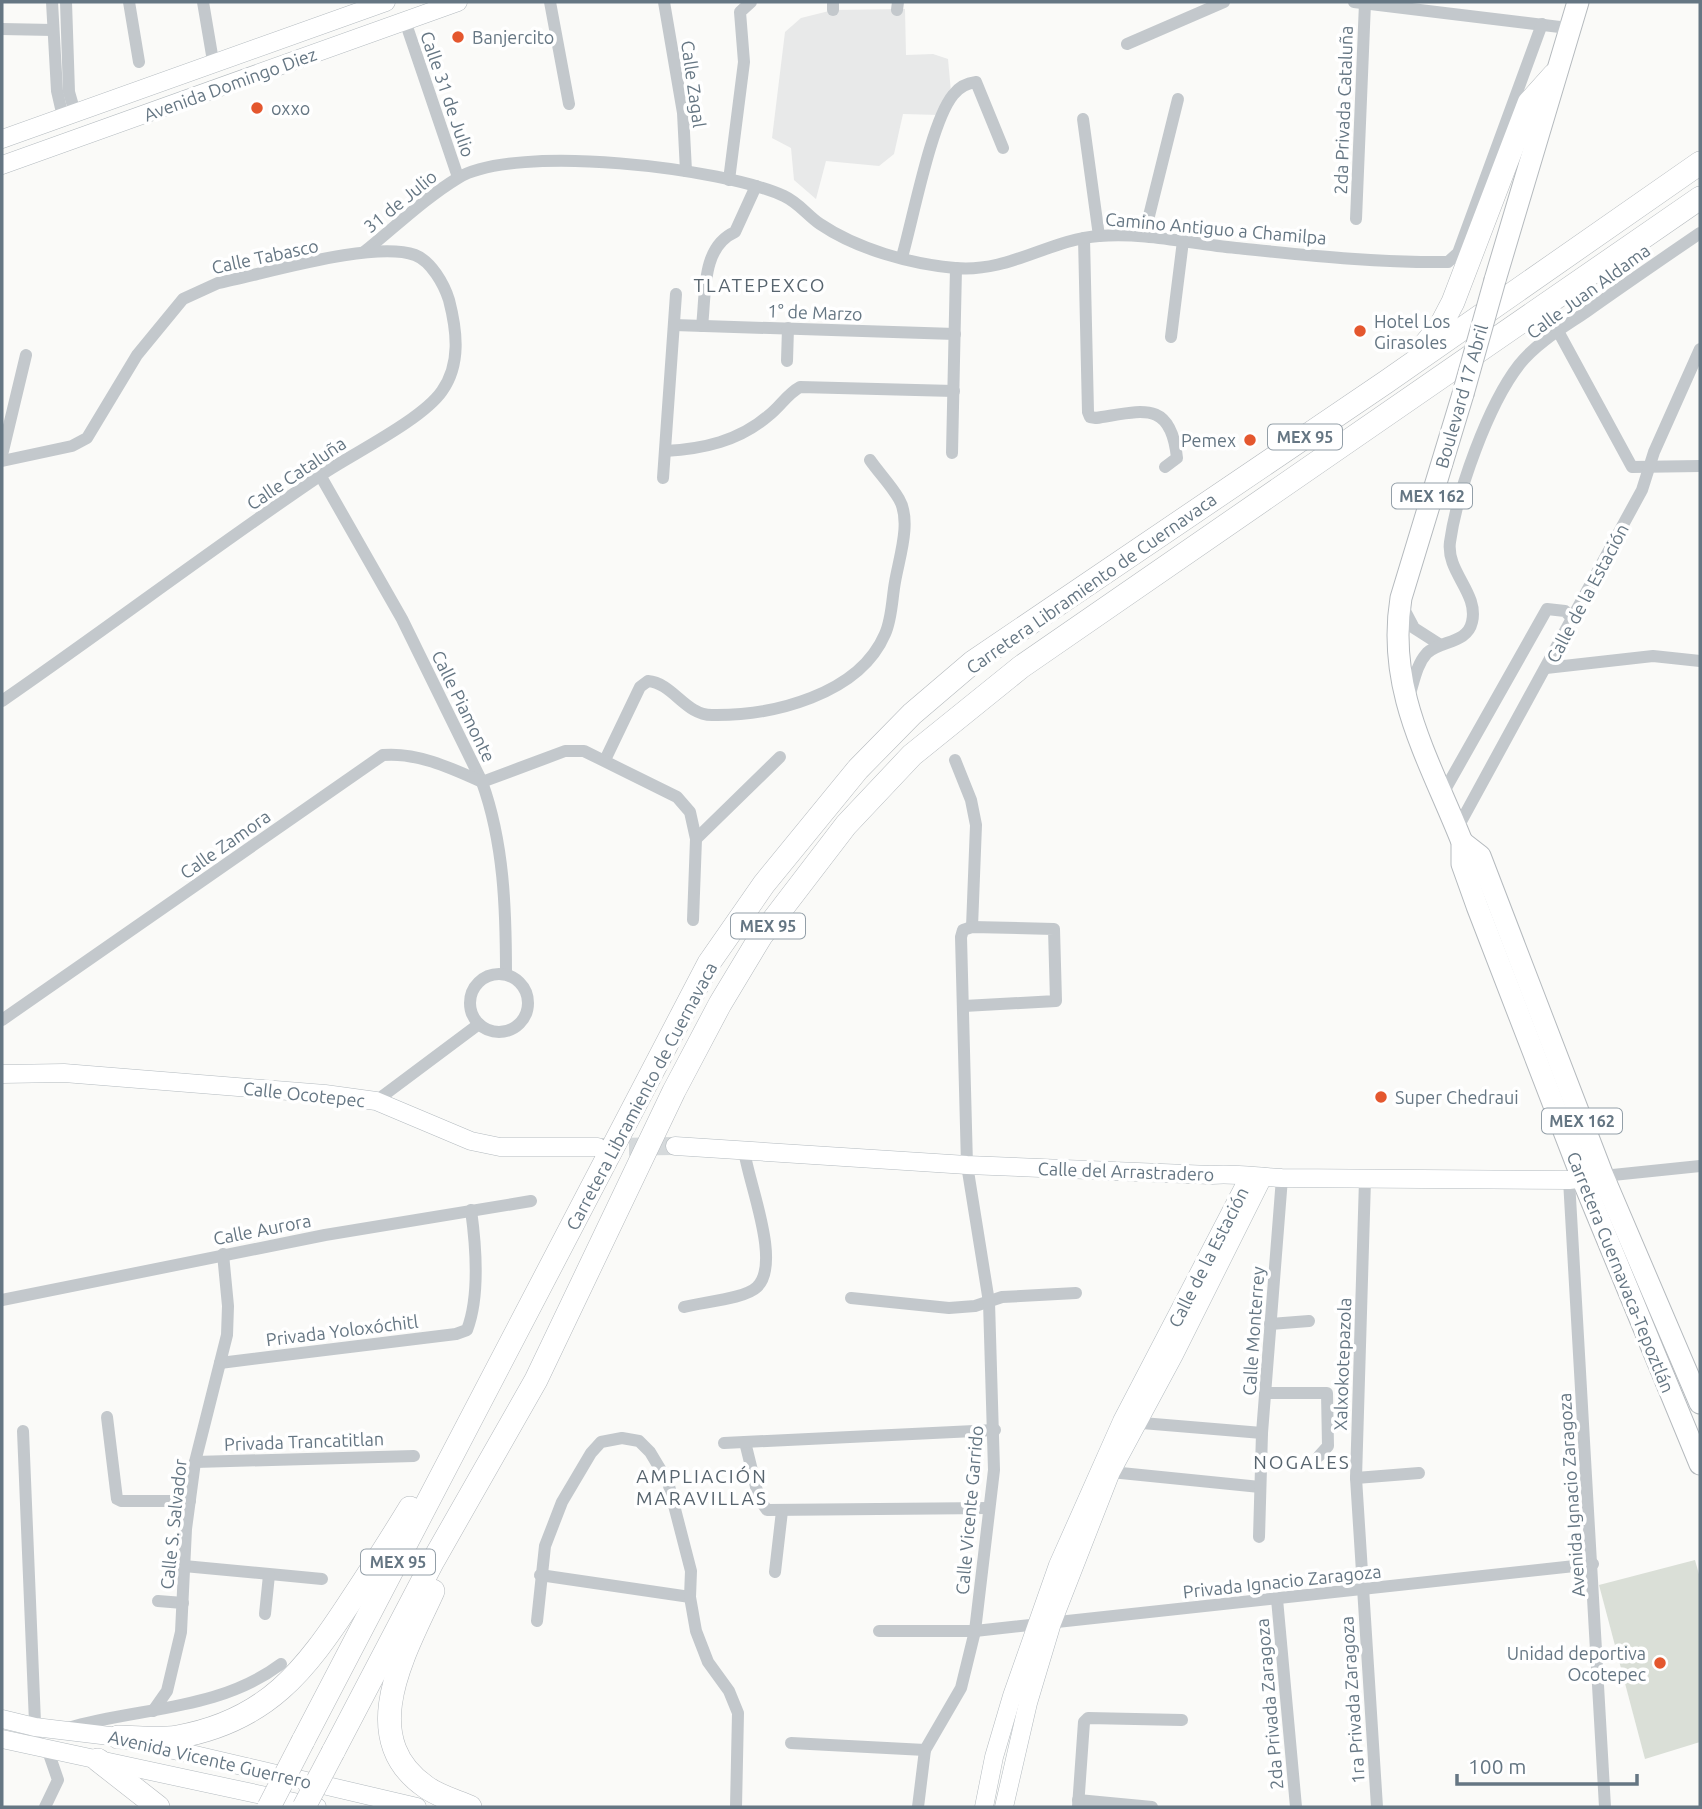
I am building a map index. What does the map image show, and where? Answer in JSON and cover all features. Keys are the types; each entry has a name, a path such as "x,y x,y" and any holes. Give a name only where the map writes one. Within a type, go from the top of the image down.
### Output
{"highway":[{"path":"1386,382 1441,325 1453,302 1529,103 1554,75"},
{"name":"Carretera Libramiento de Cuernavaca","path":"269,1807 709,963 764,884 858,769 912,714 1006,637 1386,382 1700,163"},
{"name":"Carretera Libramiento de Cuernavaca","path":"304,1807 433,1561 536,1380 674,1091 720,1004 789,896 881,785 912,755 1032,659 1700,198"},
{"path":"118,1737 176,1737 227,1723 257,1709 282,1691 320,1649 391,1540 462,1419 491,1382"},
{"path":"470,1807 426,1788 412,1774 393,1745 388,1721 395,1681 405,1652 491,1461"},
{"path":"98,1760 158,1807"}],"main road":[{"name":"Boulevard 17 Abril","path":"1459,835 1406,708 1395,631 1401,598 1463,394 1554,75 1578,2"},
{"name":"Carretera Cuernavaca-Tepoztlán","path":"1459,835 1480,856 1585,1178 1700,1464"},
{"name":"Carretera Cuernavaca-Tepoztlán","path":"1585,1178 1700,1404"}],"street":[{"path":"52,2 57,91 69,115"},
{"path":"66,2 69,115"},
{"path":"129,2 139,62"},
{"path":"203,2 213,61"},
{"name":"Avenida Domingo Diez","path":"2,139 213,61 386,2"},
{"name":"Avenida Domingo Diez","path":"2,165 458,2"},
{"path":"550,2 569,104"},
{"name":"Calle Zagal","path":"664,2 683,113 686,170"},
{"path":"729,180 744,62 740,12 751,2"},
{"path":"1127,44 1224,2"},
{"path":"1354,2 1568,28"},
{"name":"2da Privada Cataluña","path":"1356,219 1365,3"},
{"name":"Calle 31 de Julio","path":"405,21 458,177"},
{"name":"Camino Antiguo a Chamilpa","path":"458,177 484,167 523,162 622,164 686,170 755,186 795,201 818,223 851,242 902,257 956,268 1009,264 1084,238 1099,236 1144,236 1234,248 1448,262 1458,253 1542,24"},
{"path":"2,29 53,30"},
{"path":"255,48 263,72"},
{"path":"902,257 937,129 953,95 963,86 976,82 1003,148"},
{"path":"1144,236 1178,99"},
{"path":"1083,119 1099,236"},
{"name":"31 de Julio","path":"364,253 458,177"},
{"path":"702,326 709,263 723,238 735,232 755,186"},
{"name":"Calle Juan Aldama","path":"1406,708 1418,667 1426,654 1439,644 1461,637 1470,630 1475,606 1456,572 1449,547 1459,498 1503,390 1521,362 1558,331 1700,233"},
{"path":"1084,238 1088,412 1090,417 1096,418 1147,410 1165,418 1172,426 1177,458 1165,467"},
{"path":"1171,337 1184,240"},
{"name":"Calle Cataluña","path":"2,701 320,475 441,393 456,357 455,327 448,296 432,268 418,256 400,251 364,253"},
{"name":"Calle Tabasco","path":"2,461 72,446 87,438 137,355 183,299 197,290 218,283 364,253"},
{"path":"952,453 956,268"},
{"path":"663,478 676,293"},
{"name":"1° de Marzo","path":"674,325 955,334"},
{"path":"787,361 788,328"},
{"path":"1558,331 1632,467 1700,466"},
{"name":"Calle de la Estación","path":"1459,835 1642,490 1649,466 1700,349"},
{"path":"2,455 26,355"},
{"path":"665,450 717,444 750,430 775,410 790,392 800,387 954,391"},
{"path":"605,760 640,687 648,681 659,682 692,709 707,715 728,715 795,704 842,684 873,656 887,632 905,529 901,501 870,460"},
{"name":"Calle Piamonte","path":"320,475 402,619 482,782 490,804 506,903 506,974"},
{"path":"1401,598 1406,616 1414,628 1439,644"},
{"path":"1442,795 1546,609 1565,611 1573,619"},
{"path":"1546,668 1653,656 1700,662"},
{"path":"482,782 565,751 584,751 677,797 690,812 696,839 693,920"},
{"name":"Calle Zamora","path":"2,1020 375,759 396,754 409,756 447,767 482,782"},
{"path":"696,839 780,757"},
{"path":"955,760 971,800 976,825 972,927 1054,929 1057,996 1056,1001 1050,1004 964,1006"},
{"name":"Calle Vicente Garrido","path":"918,1807 925,1750 961,1688 975,1631 995,1430 989,1302 967,1165 961,937 963,930 972,927"},
{"path":"506,974 516,978 528,996 525,1017 509,1031 498,1032 479,1024 472,1015 471,993 485,977 506,974"},
{"path":"376,1101 479,1024"},
{"name":"Calle Ocotepec","path":"2,1074 64,1073 376,1101 471,1141 500,1147 598,1147"},
{"name":"Calle del Arrastradero","path":"676,1146 967,1165 1211,1175 1242,1172 1256,1177 1365,1180 1585,1178 1700,1166"},
{"path":"684,1307 744,1294 757,1288 767,1271 762,1227 744,1150"},
{"name":"Calle de la Estación","path":"1004,1807 1058,1565 1256,1177"},
{"name":"Calle Monterrey","path":"1259,1538 1262,1433 1282,1178"},
{"name":"Avenida Ignacio Zaragoza","path":"1585,1178 1593,1564 1605,1807"},
{"name":"Xalxokotepazola","path":"1361,1591 1356,1478 1365,1180"},
{"name":"Calle Aurora","path":"2,1300 223,1254 531,1201"},
{"name":"Privada Yoloxóchitl","path":"220,1363 467,1330 471,1319 474,1281 471,1210"},
{"name":"Calle S. Salvador","path":"153,1711 167,1691 181,1632 184,1566 195,1462 227,1335 228,1306 223,1254"},
{"path":"851,1298 949,1308 989,1302 1002,1297 1076,1293"},
{"path":"1270,1324 1308,1321"},
{"path":"1265,1393 1326,1392 1328,1446 1319,1456"},
{"path":"107,1417 117,1499 190,1501"},
{"path":"1130,1422 1262,1433"},
{"name":"Calle de la Estación","path":"984,1807 994,1757 1044,1624 1111,1472 1130,1422"},
{"path":"724,1443 995,1430"},
{"path":"23,1432 35,1727 42,1749 58,1780 45,1807"},
{"path":"537,1620 545,1546 562,1502 591,1453 601,1442 622,1438 639,1441 668,1482 691,1571 690,1597 696,1631 708,1662 729,1691 738,1713 736,1807"},
{"path":"745,1442 759,1499 767,1510 989,1508"},
{"name":"Privada Trancatitlan","path":"195,1462 414,1456"},
{"path":"1111,1472 1260,1487"},
{"path":"1356,1478 1419,1473"},
{"path":"775,1572 782,1511"},
{"name":"Privada Ignacio Zaragoza","path":"879,1632 975,1631 1593,1564"},
{"path":"184,1566 322,1579"},
{"path":"265,1614 269,1574"},
{"path":"540,1575 690,1597"},
{"name":"1ra Privada Zaragoza","path":"1361,1591 1377,1807"},
{"name":"2da Privada Zaragoza","path":"1277,1599 1296,1807"},
{"path":"158,1601 183,1603"},
{"path":"64,1729 105,1717 208,1701 261,1679 281,1664"},
{"path":"1152,1807 1078,1804 1084,1722 1088,1718 1182,1720"},
{"name":"Avenida Vicente Guerrero","path":"2,1719 35,1727 118,1737 417,1807"},
{"name":"Avenida Vicente Guerrero","path":"2,1739 317,1807"},
{"path":"791,1743 925,1750"},
{"path":"151,1771 157,1746"}],"shaded area":[{"path":"905,9 906,55 933,54 948,59 951,92 939,115 903,114 894,154 879,166 826,161 816,199 794,180 791,148 772,138 785,32 801,18 833,10"},
{"name":"Unidad deportiva Ocotepec","path":"1695,1560 1700,1578 1700,1742 1645,1759 1599,1585"}],"tunnel":[{"path":"602,1147 675,1146"}],"place":[{"name":"Banjercito","path":"458,37"},
{"name":"oxxo","path":"257,108"},
{"name":"Hotel Los Girasoles","path":"1360,331"},
{"name":"Pemex","path":"1250,440"},
{"name":"Super Chedraui","path":"1381,1097"},
{"name":"Unidad deportiva Ocotepec","path":"1660,1663"}],"district":[{"name":"TLATEPEXCO","path":"760,285"},
{"name":"NOGALES","path":"1302,1462"},
{"name":"AMPLIACIÓN MARAVILLAS","path":"702,1487"}]}
